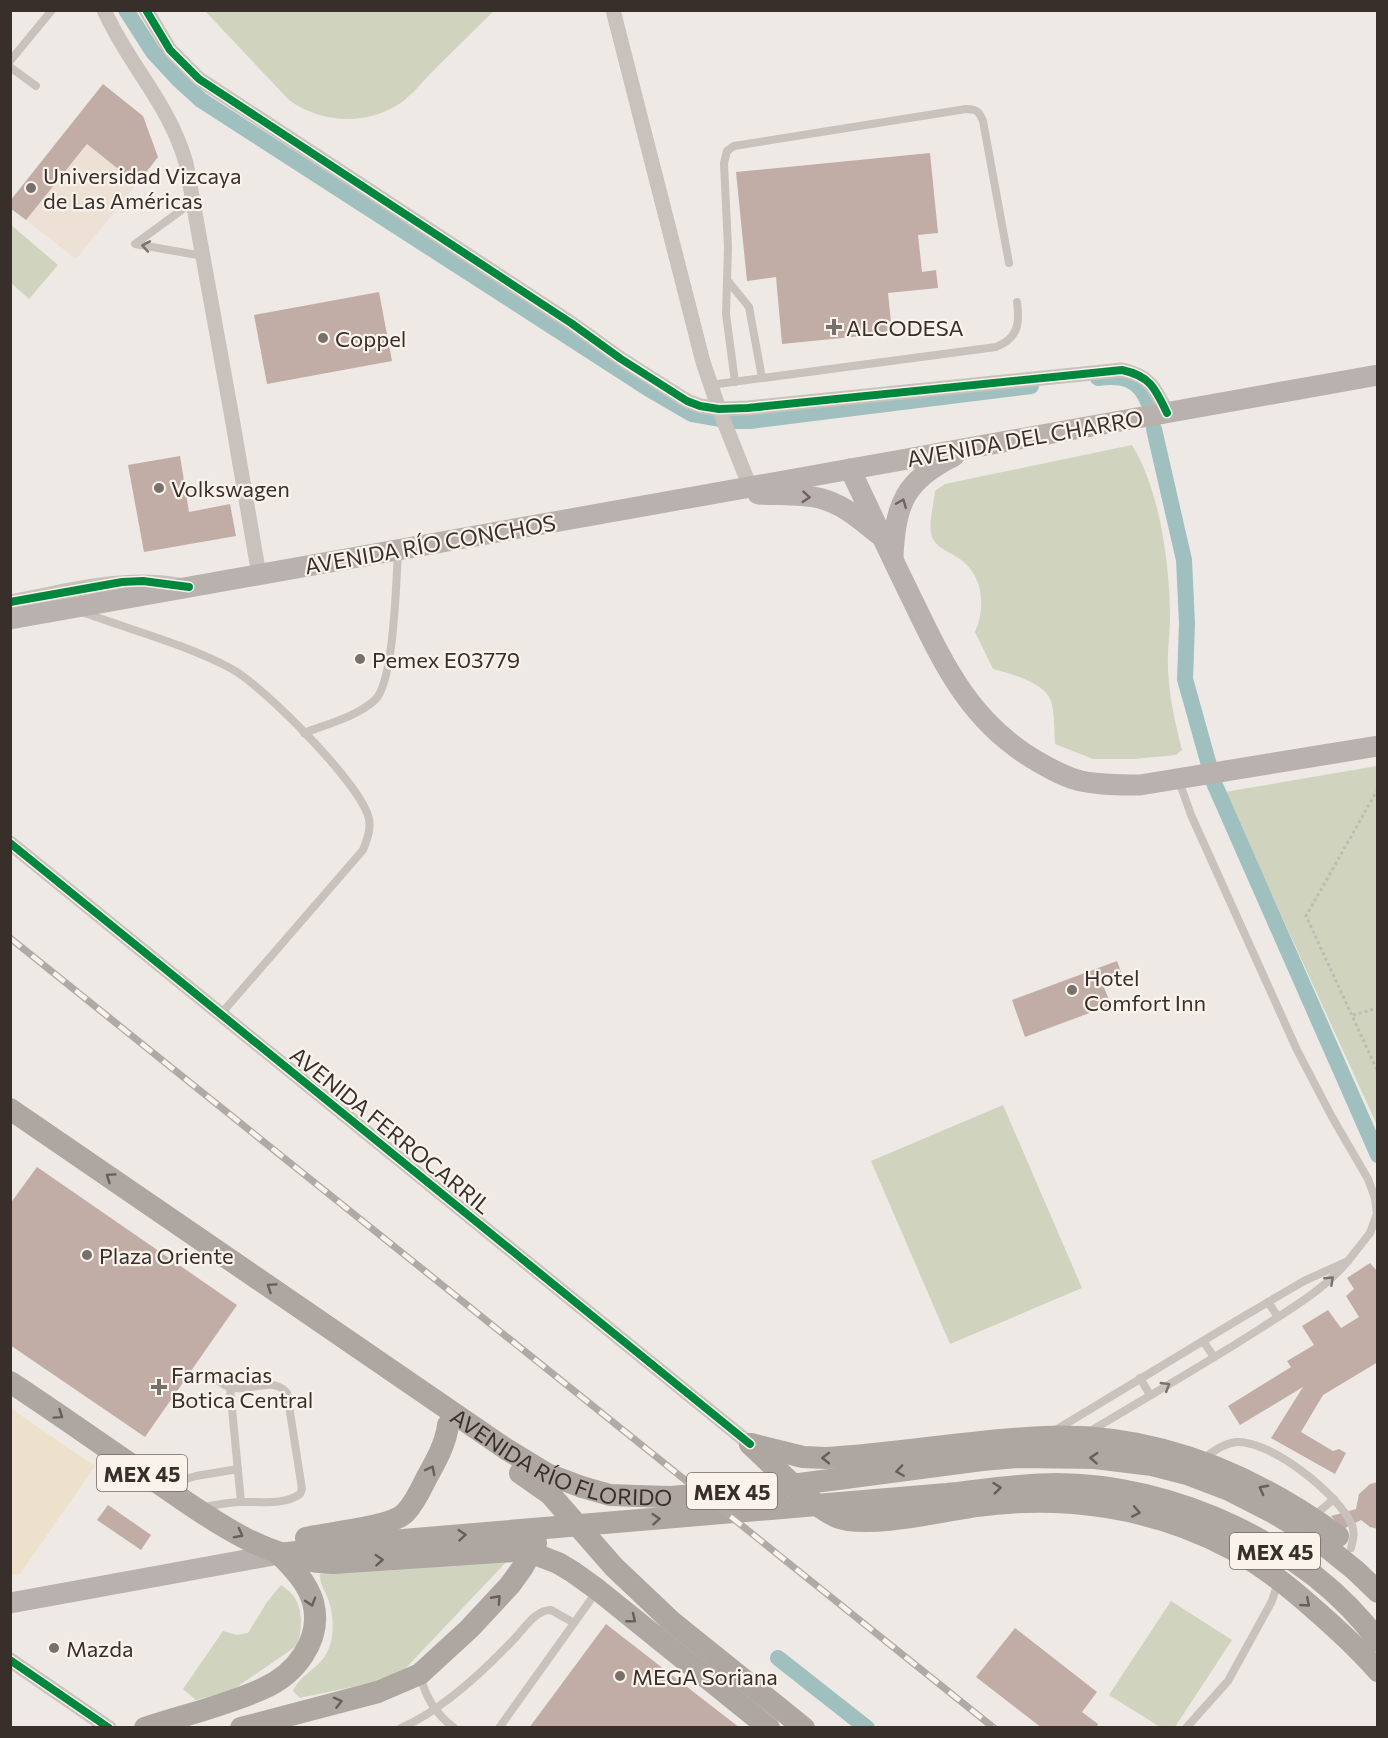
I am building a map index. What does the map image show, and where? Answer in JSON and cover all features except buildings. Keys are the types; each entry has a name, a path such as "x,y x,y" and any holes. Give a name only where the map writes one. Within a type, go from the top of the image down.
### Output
{"main road":[{"name":"AVENIDA DEL CHARRO","path":"850,469 1377,375"},
{"path":"893,561 897,515 908,489 937,464 972,448"},
{"name":"AVENIDA RÍO CONCHOS","path":"10,619 850,469"},
{"path":"850,469 932,641 959,688 978,715 1004,738 1026,755 1053,771 1079,780 1111,785 1140,785 1377,746"},
{"path":"727,491 813,497 825,500 851,513 883,538"},
{"name":"MEX 45","path":"10,1109 305,1311"},
{"path":"305,1311 332,1344 550,1494 630,1583 672,1621 804,1728"},
{"path":"252,1726 378,1692 420,1674 469,1629 510,1585 532,1553 543,1525 550,1494 537,1461 518,1440 343,1323 305,1311"},
{"name":"AVENIDA RÍO FLORIDO","path":"305,1311 506,1449 547,1474 610,1495 670,1497 769,1488 1019,1457 1095,1458 1152,1465 1187,1474 1229,1490 1274,1513 1314,1538 1355,1570 1377,1592"},
{"name":"MEX 45","path":"10,1382 195,1508 279,1554"},
{"path":"279,1554 292,1544 306,1538 375,1525 403,1515 411,1506 434,1466 448,1425"},
{"path":"750,1444 803,1457 826,1458 1045,1437 1080,1437 1138,1443 1175,1451 1259,1487 1312,1518 1351,1548 1377,1572"},
{"path":"750,1444 806,1495 837,1517 862,1521 882,1520 980,1506 1064,1503 1106,1507 1147,1515 1187,1528 1232,1549 1279,1580 1330,1623 1377,1671"},
{"path":"861,1456 847,1473 843,1486 845,1493 857,1506 882,1520"},
{"name":"AVENIDA RÍO FLORIDO","path":"279,1554 403,1540 947,1494 1024,1485 1089,1486 1151,1495 1188,1506 1224,1522 1288,1558 1323,1583 1377,1641"},
{"path":"10,1603 279,1554 309,1562 333,1563 502,1552 532,1553 558,1563 598,1590 769,1728"},
{"path":"145,1728 235,1700 276,1681 293,1668 309,1646 314,1631 315,1616 313,1601 305,1585 279,1554"},
{"path":"276,1681 278,1696 283,1704 296,1713"}],"street":[{"path":"104,10 124,51 168,116 180,142 194,201 259,575"},
{"path":"146,10 170,50 199,79 571,322 621,359 673,393 700,406 719,409 773,406 1122,370 1144,377 1150,383 1167,413"},
{"path":"613,10 710,385 750,487"},
{"path":"10,602 122,582 144,581 189,587"},
{"name":"AVENIDA FERROCARRIL","path":"10,843 750,1444"},
{"path":"10,1660 109,1728"}],"lane":[{"path":"10,61 52,10"},
{"path":"10,67 36,86"},
{"path":"735,382 726,321 728,281 724,163 729,148 974,109 980,113 983,121 1009,263"},
{"path":"194,201 135,244 203,256"},
{"path":"728,281 749,307 762,378"},
{"path":"710,385 996,347 1007,343 1013,336 1018,325 1017,302"},
{"path":"304,733 358,712 377,698 382,691 391,639 398,550"},
{"path":"72,608 207,657 233,670 270,698 304,733 329,759 365,807 370,833 363,850 220,1015"},
{"path":"1080,1437 1214,1358 1312,1296 1348,1261 1370,1233 1377,1214 1375,1198 1368,1179 1297,1050 1196,826 1178,779"},
{"path":"1045,1437 1304,1281 1348,1261"},
{"path":"1268,1302 1278,1317"},
{"path":"1203,1341 1214,1358"},
{"path":"195,1508 242,1502 262,1503 296,1497 302,1490 302,1478 287,1393 284,1389 272,1385 230,1388 209,1374"},
{"path":"1140,1378 1150,1395"},
{"path":"230,1388 242,1502"},
{"path":"1200,1461 1221,1446 1230,1443 1246,1443 1272,1452 1306,1474 1334,1499 1352,1525 1354,1535 1351,1548"},
{"path":"163,1486 196,1476 238,1469"},
{"path":"1312,1518 1334,1499"},
{"path":"1186,1728 1228,1681 1272,1601 1279,1580"},
{"path":"499,1728 598,1590"},
{"path":"401,1728 434,1709 500,1654 540,1612 551,1610 574,1623"},
{"path":"420,1674 428,1700 454,1728"}],"path":[{"path":"1377,789 1306,916 1377,1071"},
{"path":"1353,1015 1377,1008"}],"green space":[{"path":"205,11 494,11 402,102 375,115 345,119 316,114 289,100"},
{"path":"11,225 58,265 29,299 11,283"},
{"path":"1132,445 1150,484 1162,528 1170,597 1169,678 1182,750 1176,755 1134,759 1093,759 1055,744 1051,701 1042,689 1009,673 993,669 975,632 981,605 976,578 961,559 936,543 931,533 931,517 935,491 945,484"},
{"path":"1378,766 1377,1125 1225,792"},
{"path":"1003,1105 1082,1288 950,1344 871,1161"},
{"path":"510,1558 403,1671 385,1680 300,1698 293,1691 296,1685 325,1656 331,1642 333,1626 331,1611 320,1574"},
{"path":"281,1585 294,1597 300,1611 301,1627 298,1645 231,1691 196,1700 183,1689 223,1631 237,1635 248,1633 267,1602"},
{"path":"1171,1601 1232,1640 1175,1727 1160,1727 1109,1695"}],"sand":[{"path":"10,1408 95,1466 20,1574 11,1575"}],"shaded area":[{"path":"87,144 137,184 76,259 26,220"}],"waterway":[{"path":"126,10 153,52 201,100 649,389 692,414 733,421 750,421 1031,386"},
{"path":"1098,378 1114,377 1128,380 1140,388 1148,402"},
{"path":"1154,429 1184,560 1187,624 1185,679 1214,783 1378,1155"},
{"path":"778,1658 867,1728"}],"railway":[{"path":"10,938 994,1728"}],"cycle path":[{"path":"146,10 170,50 199,79 687,401 719,409 748,408 1122,370 1139,376 1150,384 1167,413"},
{"path":"10,602 122,582 143,581 189,587"},
{"path":"10,843 750,1444"},
{"path":"10,1660 109,1728"}],"place":[{"name":"Universidad Vizcaya de Las Américas","path":"31,188"},
{"name":"ALCODESA","path":"834,327"},
{"name":"Coppel","path":"323,338"},
{"name":"Volkswagen","path":"159,488"},
{"name":"Pemex E03779","path":"360,659"},
{"name":"Hotel Comfort Inn","path":"1072,990"},
{"name":"Plaza Oriente","path":"87,1255"},
{"name":"Farmacias Botica Central","path":"159,1387"},
{"name":"Mazda","path":"54,1648"},
{"name":"MEGA Soriana","path":"620,1676"}]}
